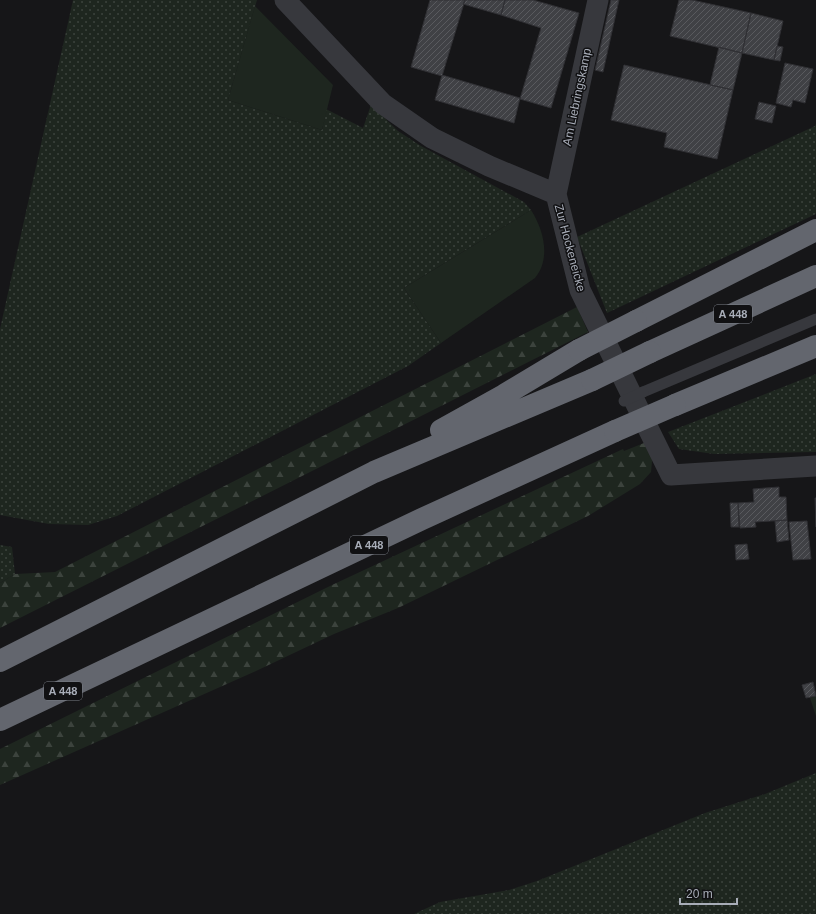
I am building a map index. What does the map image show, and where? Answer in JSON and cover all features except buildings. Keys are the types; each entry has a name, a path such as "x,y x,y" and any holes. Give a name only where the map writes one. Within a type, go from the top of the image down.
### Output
{"highway":[{"name":"A 448","path":"374,472 435,433 504,395 580,350 816,230"},
{"name":"A 448","path":"0,661 374,472 592,380 816,276"},
{"name":"A 448","path":"0,720 422,519 615,431 816,346"}],"street":[{"name":"Zur Hockeneicke","path":"285,0 383,104 432,138 489,166 556,194 580,290 672,475 816,466"},
{"name":"Am Liebringskamp","path":"556,194 598,0"}],"lane":[{"path":"624,401 816,319"}],"green space":[{"path":"73,0 257,0 228,100 322,130 326,109 363,128 371,105 398,131 421,146 524,202 531,210 404,288 441,343 408,366 117,516 88,525 49,524 0,515 0,329"},
{"path":"255,6 333,85 322,130 228,100"},
{"path":"816,124 816,214 607,313 577,237 815,126"},
{"path":"531,210 536,218 544,244 543,262 535,278 441,343 404,288"},
{"path":"577,307 588,332 0,628 0,583 15,574 55,572"},
{"path":"816,374 816,452 714,454 679,449 668,432"},
{"path":"649,441 653,451 651,472 640,484 588,516 398,608 334,634 256,671 0,785 0,749 332,585 623,449 624,451"},
{"path":"0,545 12,547 15,574 0,583"},
{"path":"816,696 816,716 810,698"},
{"path":"816,773 816,914 414,914 440,902 509,890 537,881 705,813 765,794"}]}
